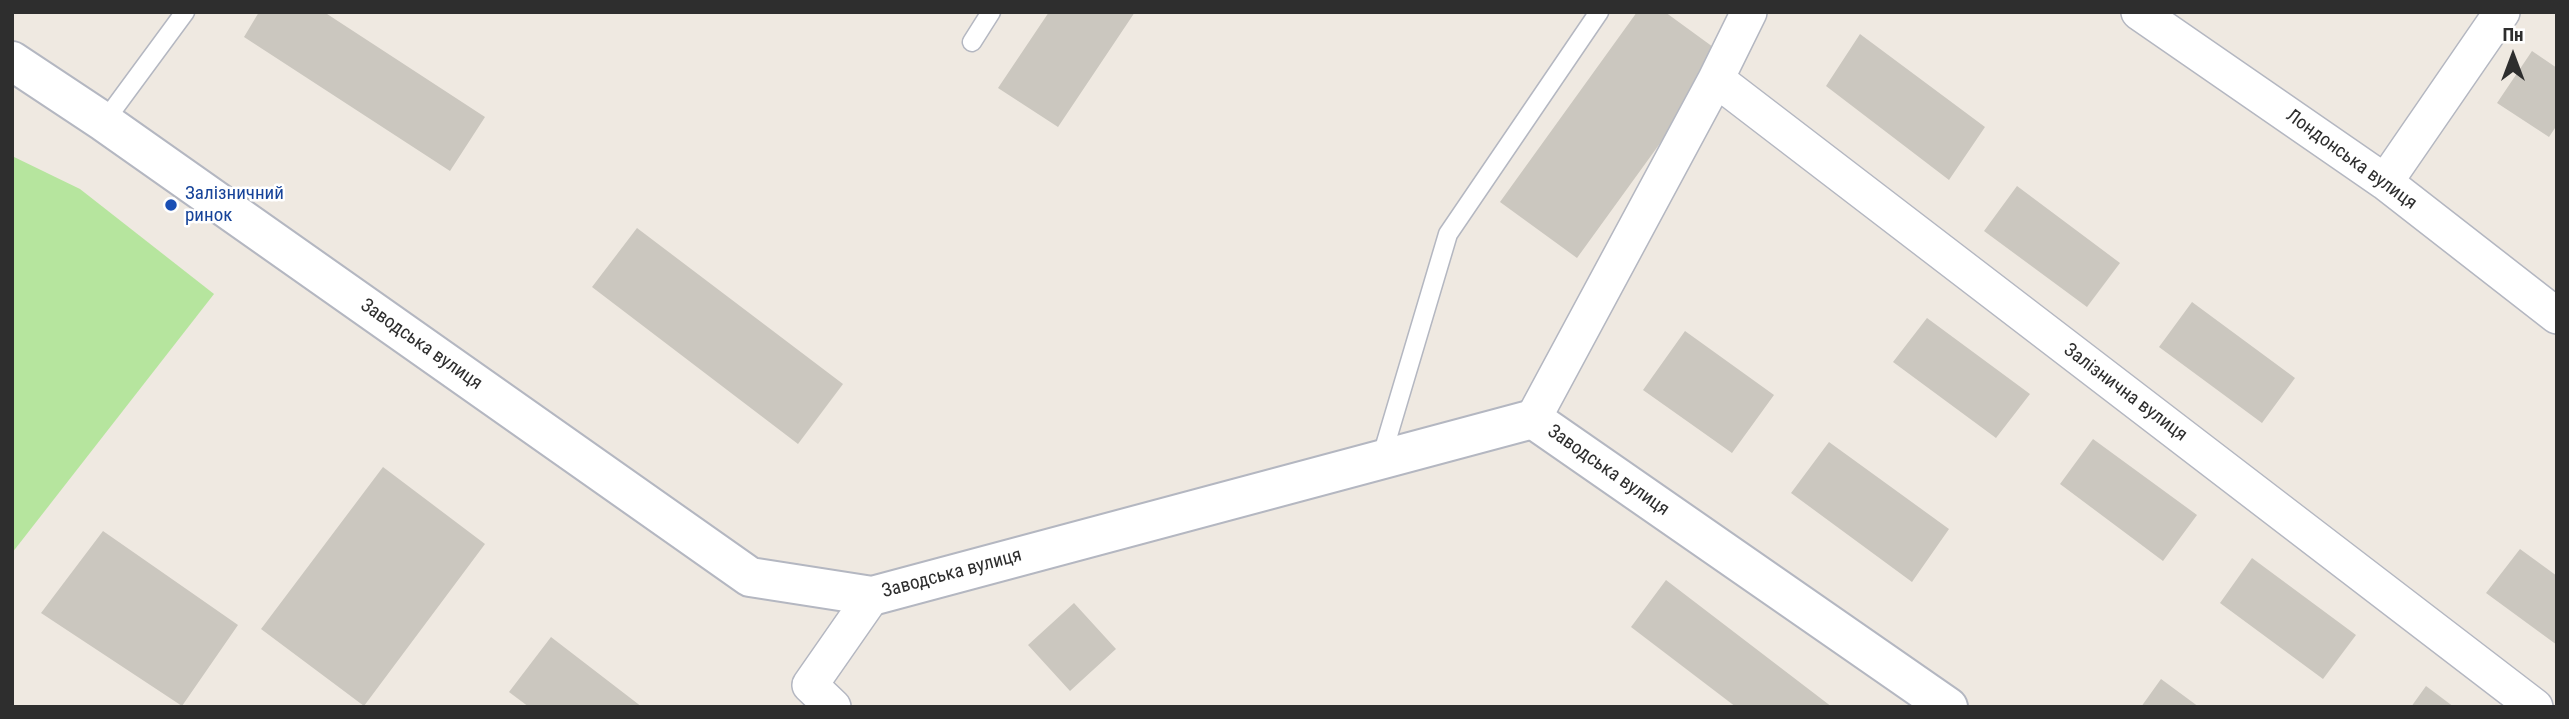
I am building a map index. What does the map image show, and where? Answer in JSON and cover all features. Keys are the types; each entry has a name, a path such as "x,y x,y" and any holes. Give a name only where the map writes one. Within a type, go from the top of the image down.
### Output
{"street":[{"path":"1533,419 1716,79 1749,12"},
{"name":"Лондонська вулиця","path":"2139,12 2385,182 2557,316"},
{"path":"2385,182 2502,12"},
{"name":"Заводська вулиця","path":"12,61 104,122 750,577 872,596 1533,419 1948,707"},
{"name":"Залізнична вулиця","path":"1716,79 2535,707"},
{"path":"833,707 810,685 872,596"}],"lane":[{"path":"104,122 185,12"},
{"path":"972,42 991,12"},
{"path":"1381,459 1448,234 1599,12"}],"green space":[{"path":"12,156 80,189 214,294 12,553"}],"building":[{"path":"259,12 324,12 485,117 450,171 244,37"},
{"path":"1049,12 1135,12 1058,127 998,88"},
{"path":"1637,12 1665,12 1724,55 1577,258 1500,202"},
{"path":"1860,34 1985,127 1949,180 1826,86"},
{"path":"2532,51 2557,68 2557,125 2549,137 2497,103"},
{"path":"2017,186 2120,263 2087,307 1984,231"},
{"path":"637,228 843,384 798,444 592,287"},
{"path":"2192,302 2295,378 2262,423 2159,347"},
{"path":"1927,318 2030,394 1996,438 1893,362"},
{"path":"1685,331 1774,395 1732,453 1643,390"},
{"path":"2093,439 2197,515 2163,561 2060,484"},
{"path":"1829,442 1949,529 1912,582 1791,493"},
{"path":"383,467 485,544 364,706 261,629"},
{"path":"103,531 238,625 182,706 41,613"},
{"path":"2520,549 2557,576 2557,645 2486,593"},
{"path":"2252,558 2356,635 2323,679 2220,603"},
{"path":"1666,580 1832,707 1736,707 1631,627"},
{"path":"1074,603 1116,649 1070,691 1028,645"},
{"path":"551,637 642,707 529,707 509,692"},
{"path":"2161,679 2199,707 2141,707"},
{"path":"2426,686 2454,707 2411,707"}],"place":[{"name":"Залізничний ринок","path":"171,205"}]}
